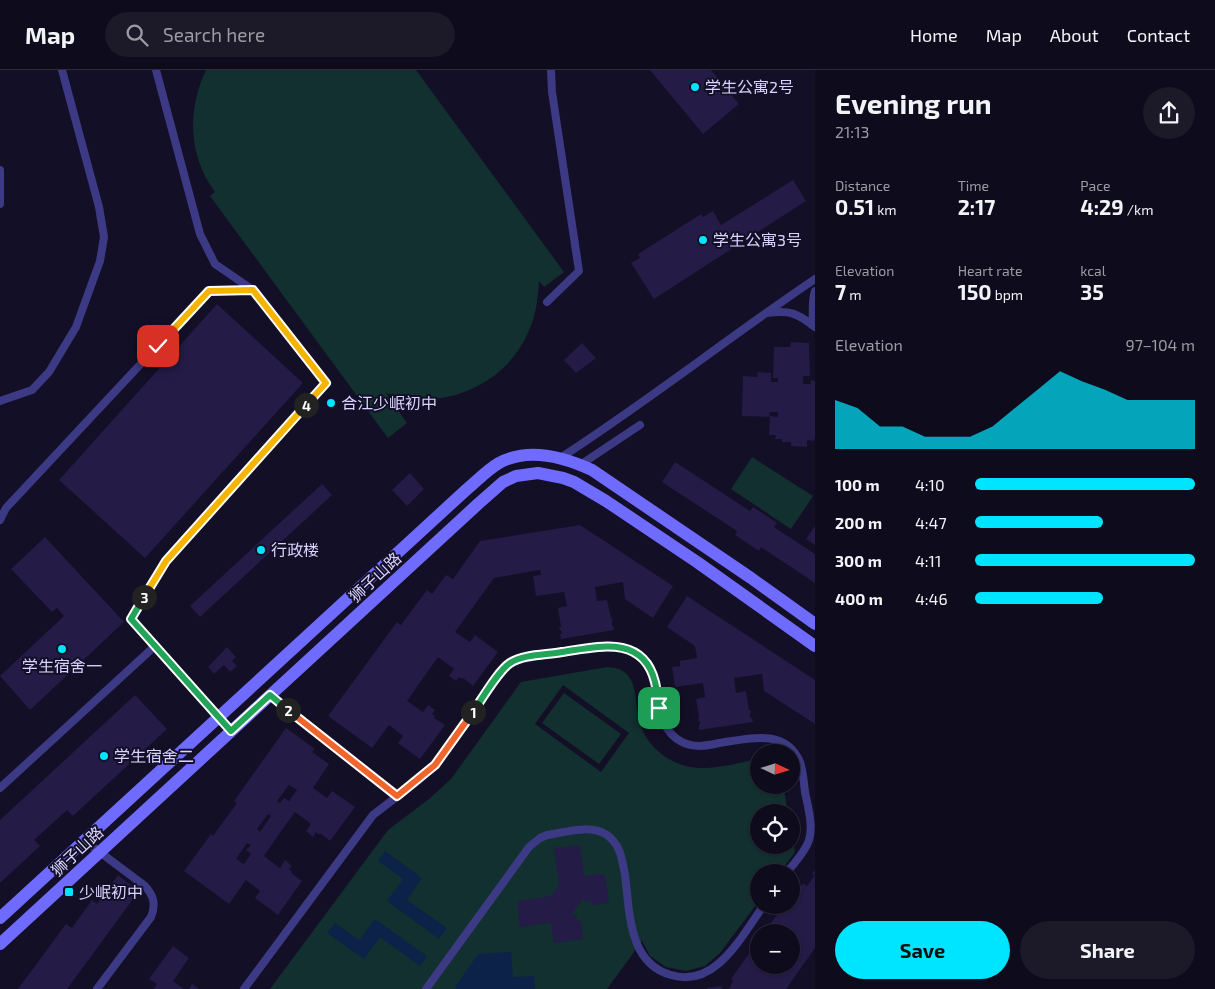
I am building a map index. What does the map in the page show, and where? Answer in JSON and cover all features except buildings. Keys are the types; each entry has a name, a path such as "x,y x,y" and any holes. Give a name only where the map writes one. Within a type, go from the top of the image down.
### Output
{"street":[{"name":"狮子山路","path":"0,918 494,466 506,460 537,455 560,458 598,474 815,624"},
{"name":"狮子山路","path":"0,944 503,482 516,476 538,473 563,478 586,488 697,562 815,646"}],"lane":[{"path":"0,401 32,390 49,372 76,327 100,261 104,237 99,207 62,70"},
{"path":"156,70 200,234 215,264 253,290 326,383 166,561 131,619 231,731"},
{"path":"547,302 578,271 552,92 551,70"},
{"path":"0,170 0,204"},
{"path":"560,458 594,436 815,279"},
{"path":"0,520 6,508 209,291 253,290"},
{"path":"814,326 812,300 815,291"},
{"path":"765,313 781,311 798,314 814,326"},
{"path":"580,465 640,425"},
{"path":"0,788 155,646"},
{"path":"244,989 373,815 435,765 502,671 510,663 526,658 605,646 616,646 634,652 647,665 655,681 661,717 669,732 683,743 700,746 759,737 784,744 795,754 802,769 811,831 807,845 793,864"},
{"path":"270,695 397,796"},
{"path":"426,989 529,847 547,835 584,829 606,835 613,841 622,857 635,940 646,960 654,968 664,973 686,978 697,976 717,966 757,914"},
{"path":"85,840 145,886 150,891 154,904 151,917 97,989"}],"green space":[{"path":"206,70 416,70 564,272 544,287 539,281 531,327 517,352 503,368 487,381 448,397 428,399 407,398 386,393 407,423 388,438 210,196 215,192 206,178 200,163 195,148 193,132 196,101"},
{"path":"752,457 813,496 791,529 731,489"},
{"path":"607,667 618,669 626,673 631,679 643,731 652,745 664,756 678,764 695,768 722,766 750,761 750,794 785,794 787,804 750,804 750,854 794,854 786,864 750,864 750,913 720,953 705,966 686,971 666,967 650,956 642,941 607,989 270,989 388,830 429,799 451,779 521,682","holes":["563,685 629,733 601,772 535,724"]},
{"path":"564,693 621,734 599,764 542,723"}],"water":[{"path":"385,851 422,878 407,900 447,928 439,939 387,901 403,879 378,861"},
{"path":"375,919 427,956 420,966 380,937 364,959 327,933 335,923 359,940"},
{"path":"511,952 513,977 534,976 535,989 456,989 455,987 478,954"}],"place":[{"name":"学生公寓2号","path":"695,87"},
{"name":"学生公寓3号","path":"703,240"},
{"name":"合江少岷初中","path":"331,403"},
{"name":"行政楼","path":"261,550"},
{"name":"学生宿舍一","path":"62,649"},
{"name":"学生宿舍二","path":"104,756"},
{"name":"少岷初中","path":"69,892"}],"route":[{"path":"158,346 209,291 253,290 326,383 166,561 131,619 231,731 270,695 397,796 435,765 502,671 510,663 518,660 605,646 625,648 638,655 652,673 659,708"}]}
